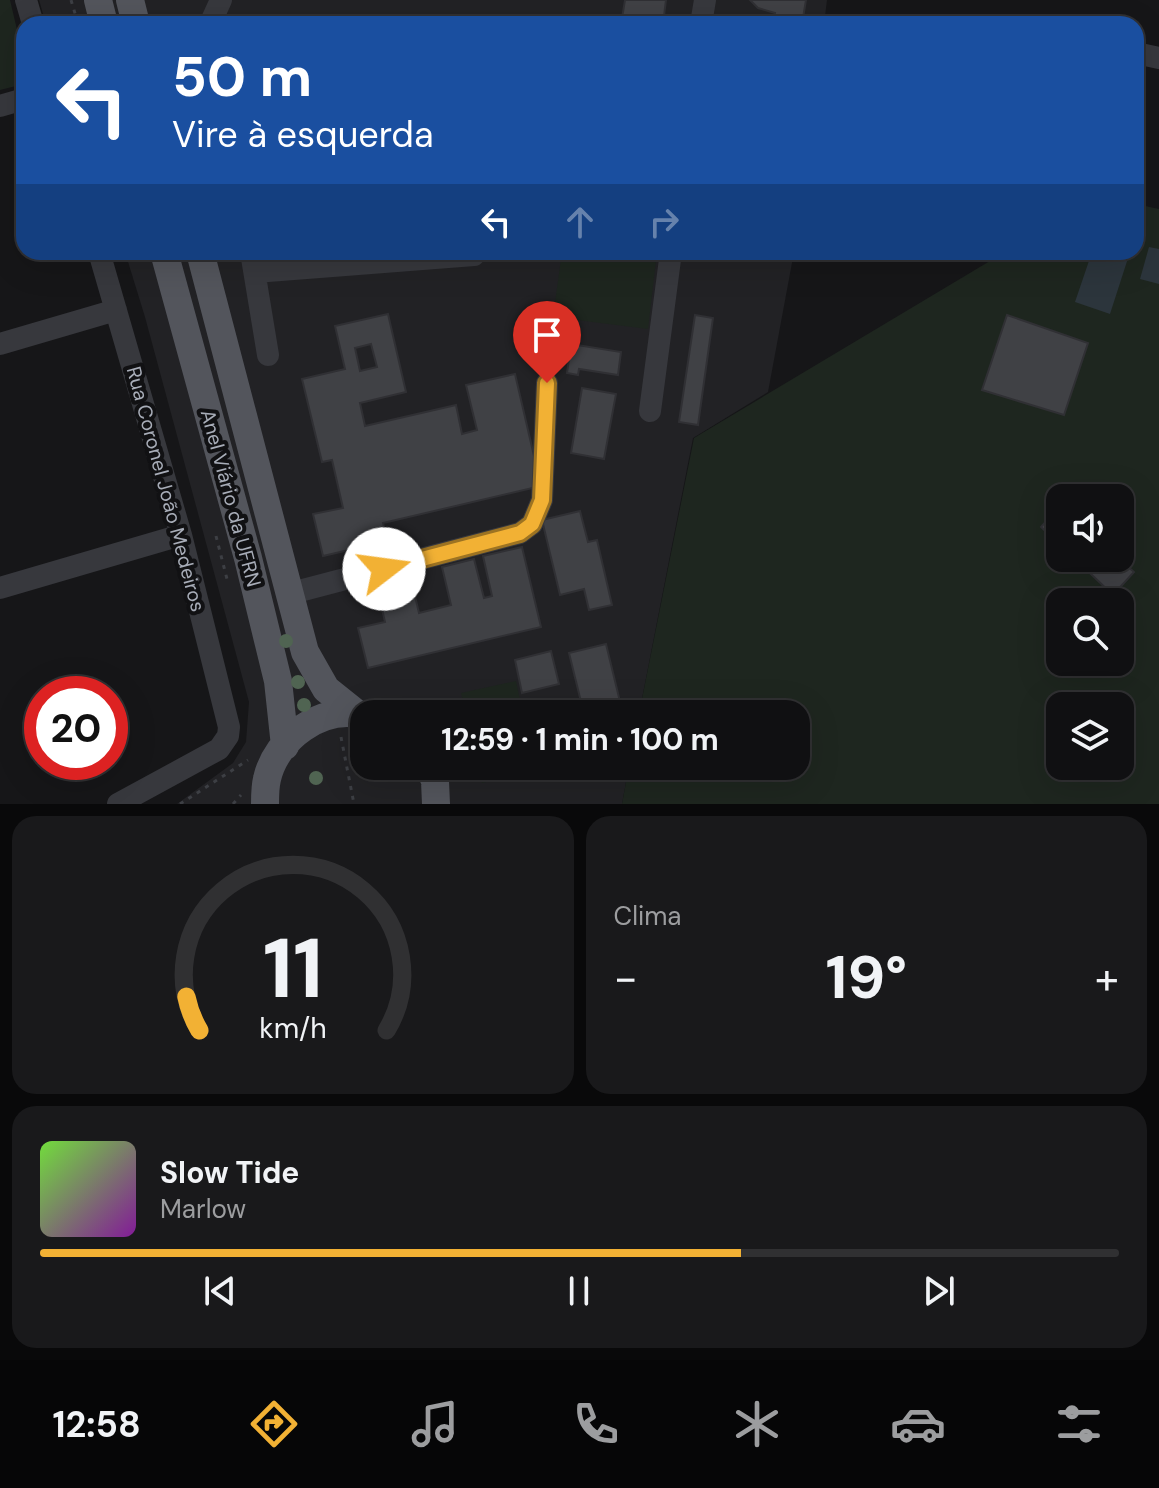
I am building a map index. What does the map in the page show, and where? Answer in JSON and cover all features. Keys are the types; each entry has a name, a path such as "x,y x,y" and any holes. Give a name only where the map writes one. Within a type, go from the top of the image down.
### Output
{"main road":[{"name":"Anel Viário da UFRN","path":"166,260 278,681 281,751"},
{"name":"Anel Viário da UFRN","path":"202,260 305,652 326,689 350,712"},
{"path":"242,804 297,732 315,720 350,714"},
{"path":"265,804 267,777 281,751"},
{"path":"435,780 436,804"}],"street":[{"name":"Rua Coronel João Medeiros","path":"101,260 181,535 229,727 228,736 219,749 118,804"},
{"path":"268,355 253,262 316,260"},
{"path":"650,411 670,260"},
{"path":"0,344 116,310"},
{"path":"288,594 520,533 532,524 542,500 547,383"},
{"path":"0,588 181,535"}],"path":[{"path":"216,536 227,580"},
{"path":"180,804 249,759"},
{"path":"353,780 354,804"}],"shaded area":[{"path":"0,0 10,0 16,25 16,86 0,90"},
{"path":"39,0 827,0 825,16 44,16"},
{"path":"1144,206 1159,209 1159,804 622,804 626,780 810,780 810,700 642,700 694,438 992,260 1144,260"},
{"path":"1149,247 1159,249 1159,284 1140,279"},
{"path":"127,260 793,260 768,392 693,438 642,700 350,700 350,780 626,780 622,804 177,804 233,763 246,742 249,702"},
{"path":"561,260 656,260 648,329 553,317"},
{"path":"1089,260 1127,260 1110,314 1075,302"},
{"path":"516,681 520,700 463,700 461,693"}],"building":[{"path":"625,0 666,0 664,16 622,16"},
{"path":"750,0 806,0 803,16 774,16 775,13 758,8"},
{"path":"388,314 406,392 360,403 365,426 456,405 462,434 477,430 466,385 515,374 541,486 383,523 388,541 323,556 313,514 343,508 332,460 322,462 302,379 345,369 335,326","holes":["371,344 377,367 360,371 355,348"]},
{"path":"695,315 713,318 698,425 679,422"},
{"path":"1007,315 1088,343 1064,415 982,390"},
{"path":"571,344 621,352 618,375 579,369 578,375 567,373"},
{"path":"582,388 616,394 604,459 571,453"},
{"path":"580,511 588,542 597,540 612,605 589,610 584,589 560,595 542,520"},
{"path":"522,547 541,627 368,668 358,628 385,622 376,583 410,575 419,613 451,605 442,567 474,559 484,598 492,596 483,556"},
{"path":"1089,572 1134,572 1119,588 1106,588"},
{"path":"606,644 620,700 581,700 569,653"},
{"path":"551,651 559,684 522,693 515,660"}],"route":[{"path":"384,569 520,533 532,524 542,500 547,383"}]}
